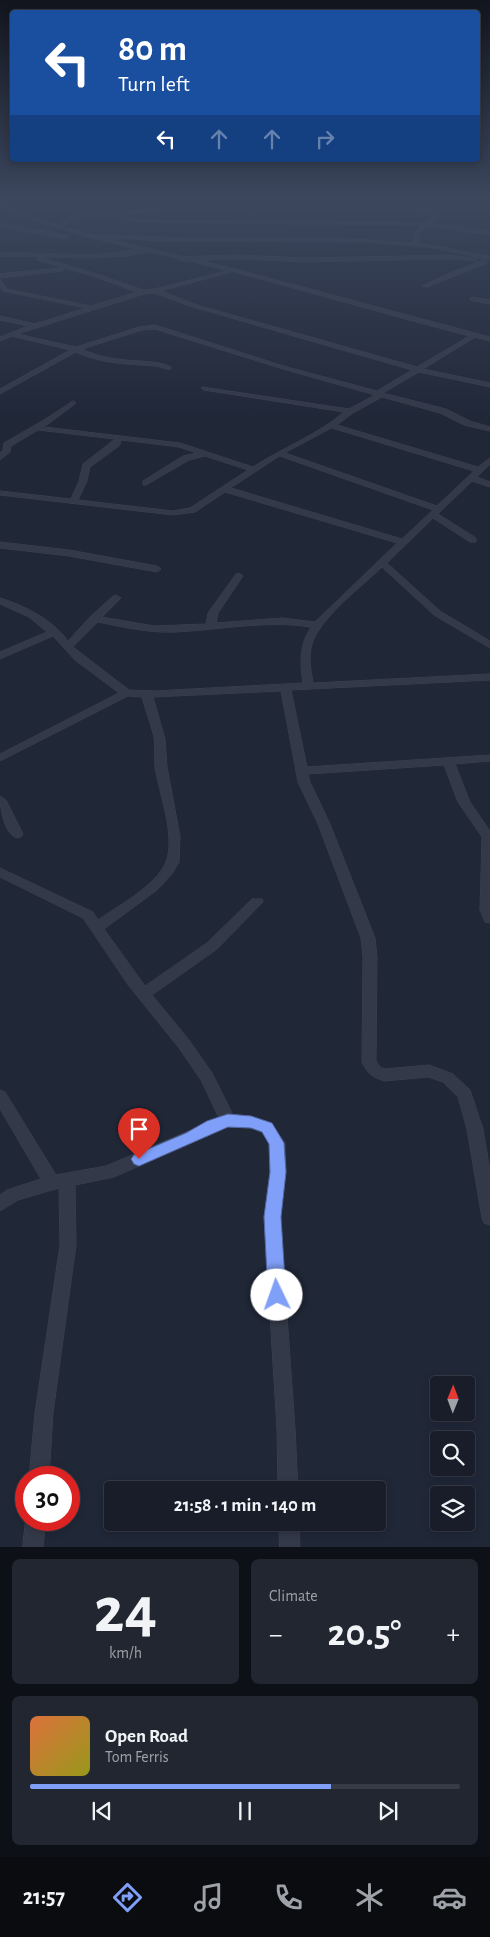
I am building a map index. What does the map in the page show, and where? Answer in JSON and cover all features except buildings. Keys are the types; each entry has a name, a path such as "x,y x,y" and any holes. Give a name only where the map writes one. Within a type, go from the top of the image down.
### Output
{"street":[{"path":"96,275 143,292"},
{"path":"0,338 143,292 155,291 213,275"},
{"path":"251,275 490,339"},
{"path":"425,286 449,275"},
{"path":"0,281 5,290 92,308"},
{"path":"155,291 195,306 416,369 490,385"},
{"path":"472,299 490,296"},
{"path":"481,299 490,302"},
{"path":"0,318 36,326"},
{"path":"0,392 76,349 141,328 155,327 380,395 443,411 467,422 490,429"},
{"path":"10,334 76,349 88,355 112,361 163,365 168,368"},
{"path":"380,395 378,393 416,369 475,336"},
{"path":"204,388 350,411"},
{"path":"0,493 182,513 192,510 279,453 380,395"},
{"path":"0,458 7,445 38,428 73,403"},
{"path":"330,425 480,470"},
{"path":"38,428 180,445 254,469"},
{"path":"73,502 83,481 86,466 116,444 120,438"},
{"path":"146,483 186,458 208,453"},
{"path":"279,453 435,512 473,540"},
{"path":"308,686 305,646 317,626 490,460"},
{"path":"472,478 490,485"},
{"path":"225,489 265,503 360,529 384,538 404,542"},
{"path":"0,545 69,553 157,568"},
{"path":"382,563 437,613 490,645"},
{"path":"210,626 212,613 239,576"},
{"path":"67,647 116,598"},
{"path":"0,601 27,612 60,637 67,647 126,692 147,694 490,677"},
{"path":"94,618 149,628 173,629 289,621 317,626"},
{"path":"0,656 54,632"},
{"path":"285,687 301,770 312,802 324,824 368,938 370,957 369,1062 375,1070 384,1075 430,1071 448,1078 465,1094 475,1129 490,1218"},
{"path":"0,758 126,692"},
{"path":"97,928 170,870 173,859 175,829 161,766 159,735 149,708 147,694"},
{"path":"301,770 490,758"},
{"path":"448,761 464,802 489,837 486,910 490,919"},
{"path":"0,800 17,834"},
{"path":"0,872 88,915 144,994 184,1044 207,1077 228,1120"},
{"path":"144,994 212,946 258,902"},
{"path":"0,1096 59,1182 68,1245 44,1413 40,1466"},
{"path":"0,1204 13,1196 59,1182 108,1172 228,1120 251,1122 267,1128 277,1143 278,1172 272,1217 288,1481"},
{"path":"33,1547 35,1531"},
{"path":"289,1531 290,1547"}],"route":[{"path":"139,1159 228,1120 251,1122 267,1128 277,1143 278,1172 272,1217 277,1295"}]}
